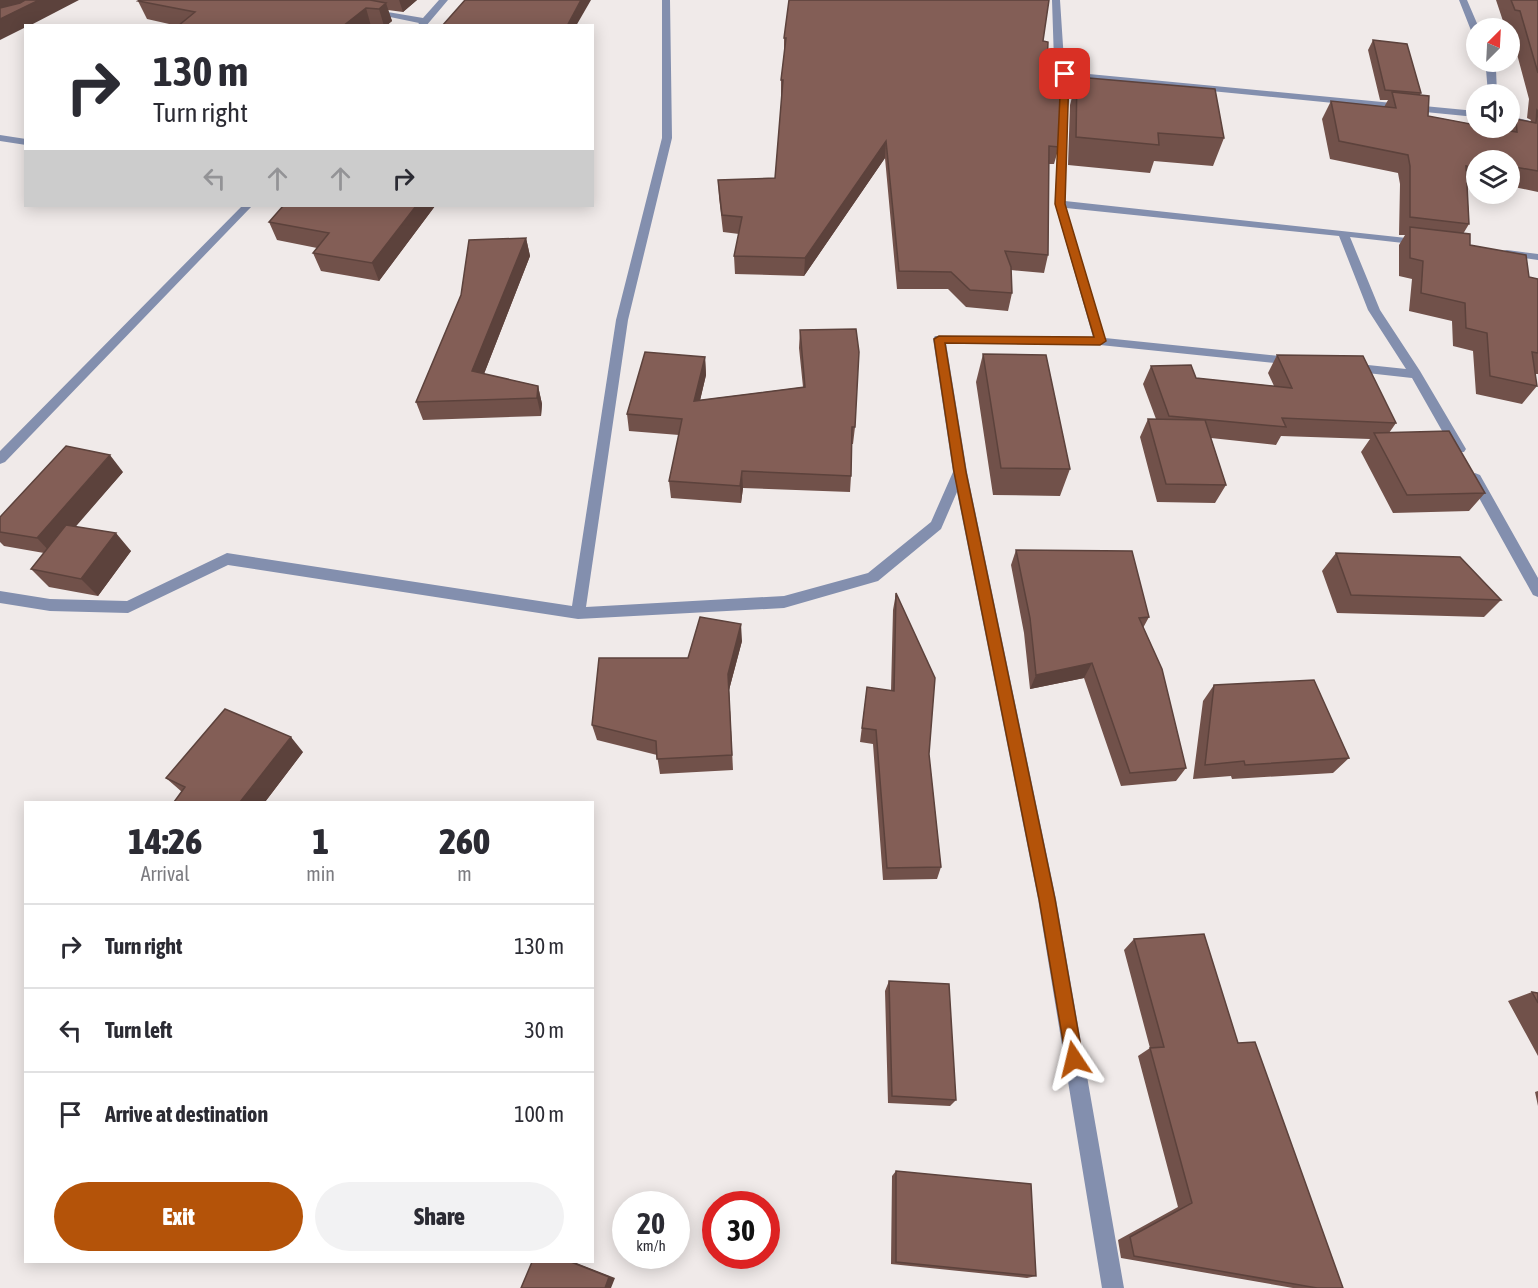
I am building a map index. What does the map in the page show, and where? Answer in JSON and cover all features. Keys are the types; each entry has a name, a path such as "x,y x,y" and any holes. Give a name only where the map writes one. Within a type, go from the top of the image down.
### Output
{"street":[{"path":"358,10 423,23 444,0"},
{"path":"578,613 622,320 667,138 666,0"},
{"path":"1056,0 1059,61 1065,74 1060,204 1100,341"},
{"path":"1463,0 1470,18"},
{"path":"1065,74 1466,113"},
{"path":"1520,122 1538,126"},
{"path":"0,138 24,142"},
{"path":"1060,204 1435,244"},
{"path":"0,459 246,207"},
{"path":"1343,233 1374,310 1416,374 1538,591"},
{"path":"1492,251 1538,257"},
{"path":"1113,1288 1047,899 960,472 939,339 1100,341 1311,363"},
{"path":"1334,365 1416,374"},
{"path":"0,597 50,604 128,607 227,559 578,613 784,602 873,577 936,525 960,472"}],"building":[{"path":"25,0 39,0 0,19 0,8"},
{"path":"370,0 386,3 379,9 366,8 346,24 180,24 195,12 138,1"},
{"path":"465,0 581,0 568,24 444,24"},
{"path":"789,0 1049,0 1043,41 1048,42 1047,66 1053,66 1053,86 1061,87 1059,147 1049,146 1048,255 1005,251 1011,267 1012,293 970,290 951,272 899,271 886,141 805,258 734,256 742,217 722,215 718,180 775,178 786,38 784,38"},
{"path":"1511,0 1538,0 1538,73 1520,11 1515,10"},
{"path":"1373,40 1407,44 1421,93 1385,90"},
{"path":"1077,77 1215,89 1224,138 1158,133 1159,145 1076,137"},
{"path":"1392,92 1429,96 1428,116 1466,123 1466,138 1520,138 1520,120 1536,123 1537,110 1538,171 1520,168 1520,150 1466,150 1466,204 1468,204 1469,224 1410,217 1408,155 1339,141 1331,101 1396,108"},
{"path":"282,207 415,207 372,263 313,253 329,233 269,222"},
{"path":"1410,227 1470,234 1470,245 1526,255 1529,277 1538,279 1538,353 1532,352 1537,386 1490,376 1487,333 1466,328 1465,303 1421,293 1423,261 1410,258"},
{"path":"526,238 472,371 538,386 537,398 416,402 461,295 469,240"},
{"path":"856,329 859,352 855,427 852,427 851,476 742,471 740,486 669,481 682,419 627,414 645,352 705,357 694,401 805,387 800,330"},
{"path":"983,354 1046,355 1070,469 1001,468"},
{"path":"1277,355 1363,356 1396,423 1282,418 1286,427 1169,416 1151,366 1191,365 1196,378 1292,388"},
{"path":"1148,419 1205,420 1226,485 1166,484"},
{"path":"1449,431 1485,493 1407,495 1374,433"},
{"path":"66,446 110,455 37,538 0,532 0,517"},
{"path":"66,525 116,533 81,579 31,569"},
{"path":"1016,550 1132,551 1149,617 1139,618 1162,669 1186,768 1130,773 1092,663 1036,675 1030,618"},
{"path":"1336,553 1460,557 1501,600 1351,595"},
{"path":"896,593 935,678 929,754 941,867 887,868 876,730 862,728 867,687 894,691"},
{"path":"700,617 741,624 728,674 732,755 657,759 656,741 592,725 599,658 688,658"},
{"path":"1314,680 1349,758 1245,765 1244,761 1205,765 1214,685"},
{"path":"225,709 291,737 241,801 175,801 185,787 166,778"},
{"path":"1204,934 1238,1043 1255,1042 1343,1288 1317,1288 1134,1256 1130,1237 1192,1203 1150,1048 1164,1047 1134,939"},
{"path":"889,981 949,984 956,1100 892,1096"},
{"path":"1532,992 1538,993 1538,1003"},
{"path":"896,1171 1031,1184 1036,1276 896,1262"},
{"path":"532,1263 574,1263 609,1277 605,1288 521,1288"}],"route":[{"path":"1065,74 1060,204 1100,341 939,339 960,472 1047,899 1074,1059"}]}
